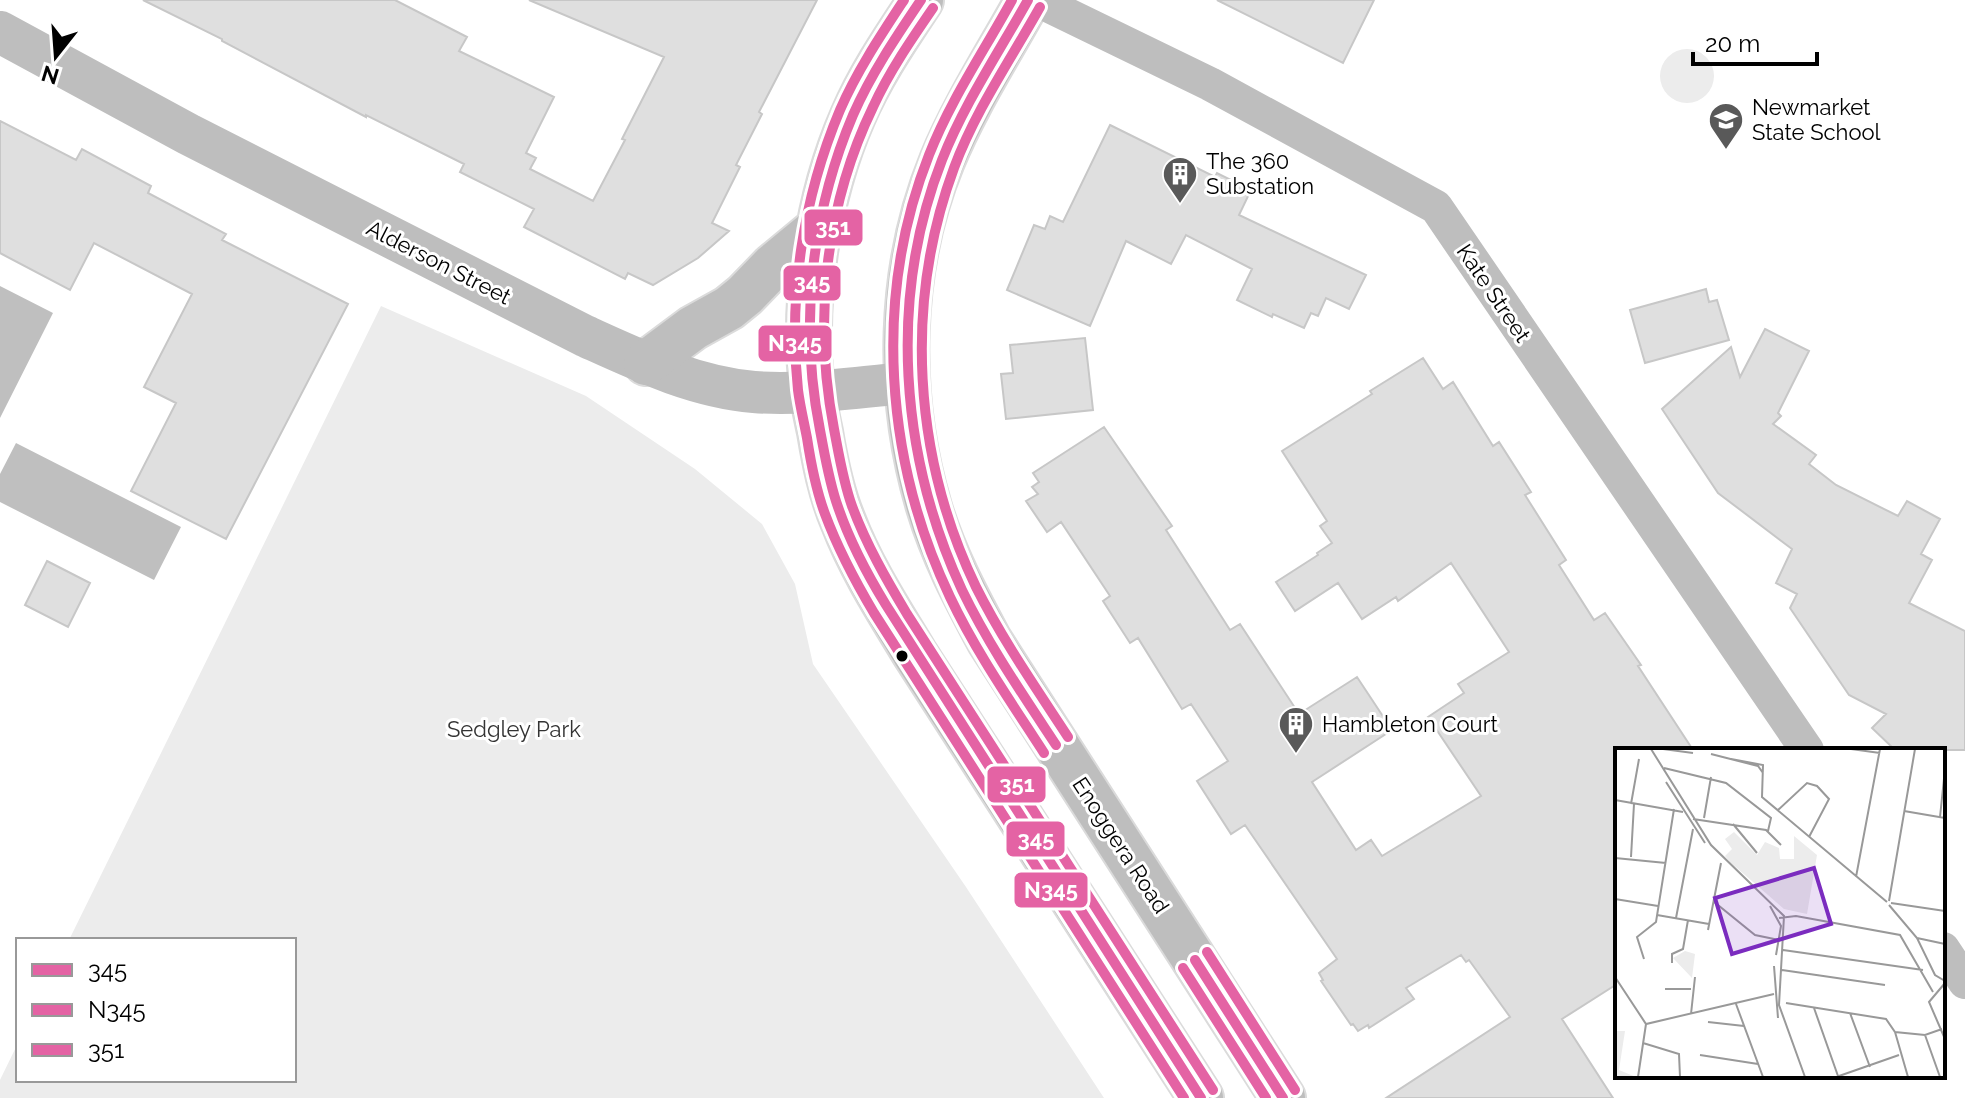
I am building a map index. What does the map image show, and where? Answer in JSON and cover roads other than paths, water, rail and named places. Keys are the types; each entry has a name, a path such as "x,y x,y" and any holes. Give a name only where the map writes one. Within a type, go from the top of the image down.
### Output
{"main road":[{"path":"921,0 885,54 852,118 827,190 819,228 810,314 812,391 823,452 842,520 880,597 1201,1098"},
{"name":"Enoggera Road","path":"1028,0 955,131 929,195 913,267 907,383 913,436 929,508 962,590 989,640 1283,1098"},
{"path":"646,363 693,328 729,308 819,228"}],"street":[{"name":"Kate Street","path":"1037,0 1210,84 1436,207 1806,748"},
{"name":"Alderson Street","path":"0,32 188,134 585,336 646,363 701,381 754,392 812,391 907,383"},
{"path":"1945,952 1965,982"}],"place":[{"name":"Newmarket State School","path":"1726,151"},
{"name":"The 360 Substation","path":"1180,205"},
{"name":"Hambleton Court","path":"1296,755"}],"park label":[{"name":"Sedgley Park","path":"514,729"}]}
